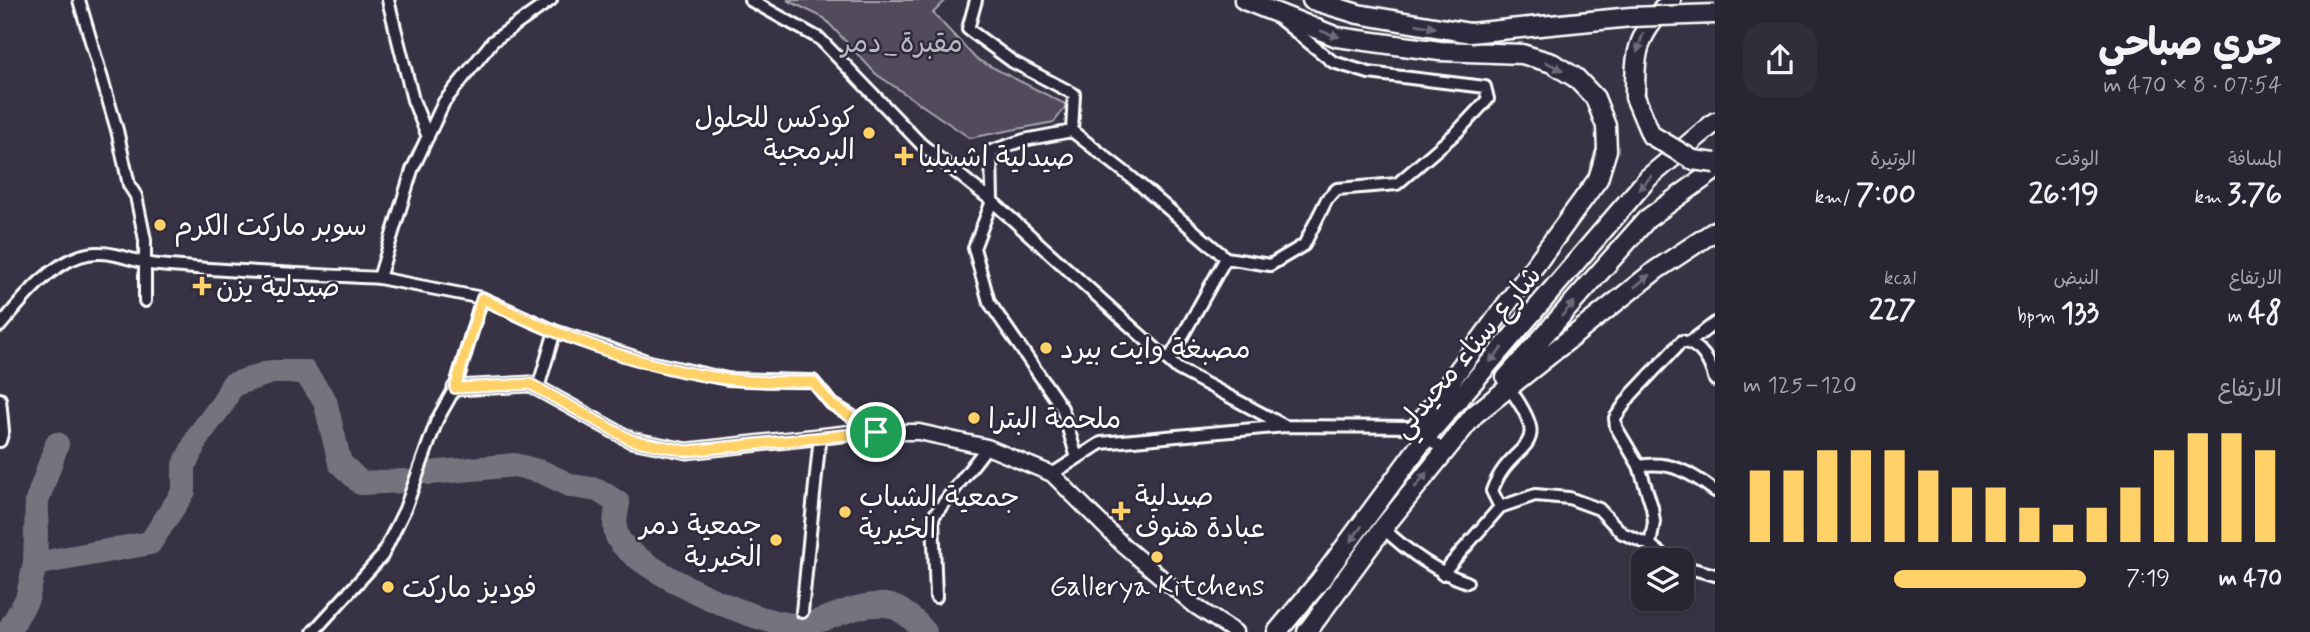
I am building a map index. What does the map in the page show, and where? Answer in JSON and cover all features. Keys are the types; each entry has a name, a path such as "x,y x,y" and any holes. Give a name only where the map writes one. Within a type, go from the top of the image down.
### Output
{"main road":[{"path":"1244,0 1337,37 1440,51 1521,54 1552,63 1576,78 1595,98 1606,126 1607,150 1598,178 1421,432"},
{"path":"1312,0 1358,14 1470,33 1631,17 1715,14"},
{"path":"1671,0 1645,29 1635,62 1634,97 1651,135 1693,160 1715,163"},
{"name":"شارع سناء محيدلي","path":"1278,632 1319,582 1421,432 1648,178 1715,122"},
{"name":"شارع سناء محيدلي","path":"1474,415 1647,219 1715,170"},
{"path":"1307,632 1383,528 1474,415 1656,270 1715,231"}],"street":[{"path":"79,0 117,130 129,185 136,196 145,240 145,300"},
{"path":"388,0 413,100 428,137"},
{"path":"379,278 412,170 444,102 493,41 551,0"},
{"path":"750,0 820,39 921,144 992,201 1178,369 1285,426"},
{"path":"976,0 968,29 1013,62 1074,94 1072,131"},
{"path":"1077,458 1062,408 989,302 974,248 992,201 991,151 1024,140 1072,131 1226,258 1270,265 1304,245 1327,199 1337,189 1397,184 1457,132 1489,96 1485,87 1369,73 1333,62 1273,13"},
{"path":"0,326 42,279 80,256 116,254 144,262 379,278 482,298 555,331 650,362 727,379 813,382 831,404 876,432"},
{"path":"1168,360 1226,258"},
{"path":"313,632 382,556 405,509 437,420 455,388 482,298"},
{"path":"1690,342 1715,323"},
{"path":"538,388 555,331"},
{"path":"1650,545 1654,522 1639,466 1616,427 1615,418 1631,394 1675,345 1682,341 1690,342 1707,357 1715,380"},
{"path":"455,388 530,384 631,440 687,451 876,432 919,432 987,447 1052,474 1124,546 1195,606 1235,632"},
{"path":"1500,507 1492,491 1496,480 1525,448 1532,430 1530,421 1508,388"},
{"path":"0,399 3,431 0,441"},
{"path":"1052,474 1101,443 1285,426 1421,432 1444,452"},
{"path":"802,612 820,436"},
{"path":"936,597 933,517 987,447"},
{"path":"1639,466 1667,464 1699,479 1715,491"},
{"path":"1441,574 1500,507 1535,495 1569,498 1599,509 1622,533 1654,548"},
{"path":"1383,528 1402,546 1441,574 1467,582"},
{"path":"1694,569 1715,575"}],"green space":[{"name":"مقبرة_دمر","path":"787,0 946,0 933,13 976,59 1067,105 1054,122 970,138 876,74 824,18"}],"waterway":[{"path":"35,564 150,543 184,491 184,466 199,435 223,403 232,385 271,372 305,372 325,401 340,463 361,483 404,481"},
{"path":"8,632 27,599 35,564 37,501 57,444"},
{"path":"429,473 515,465 542,472 572,486 598,490 618,503 616,531 619,540 631,553 650,567 702,595 757,617 799,625 820,621 851,609 886,605 902,611 925,632"}],"place":[{"name":"كودكس للحلول البرمجية","path":"869,133"},
{"name":"صيدلية اشبيليا","path":"904,156"},
{"name":"سوبر ماركت الكرم","path":"160,225"},
{"name":"صيدلية يزن","path":"202,286"},
{"name":"مصبغة وايت بيرد","path":"1046,348"},
{"name":"ملحمة البترا","path":"974,418"},
{"name":"صيدلية عبادة هنوف","path":"1121,511"},
{"name":"جمعية الشباب الخيرية","path":"845,512"},
{"name":"جمعية دمر الخيرية","path":"776,540"},
{"name":"Gallerya Kitchens","path":"1157,557"},
{"name":"فوديز ماركت","path":"388,587"}],"route":[{"path":"482,298 516,316 555,331 650,362 727,379 813,382 831,404 876,432 687,451 631,440 530,384 455,388 482,298"}]}
